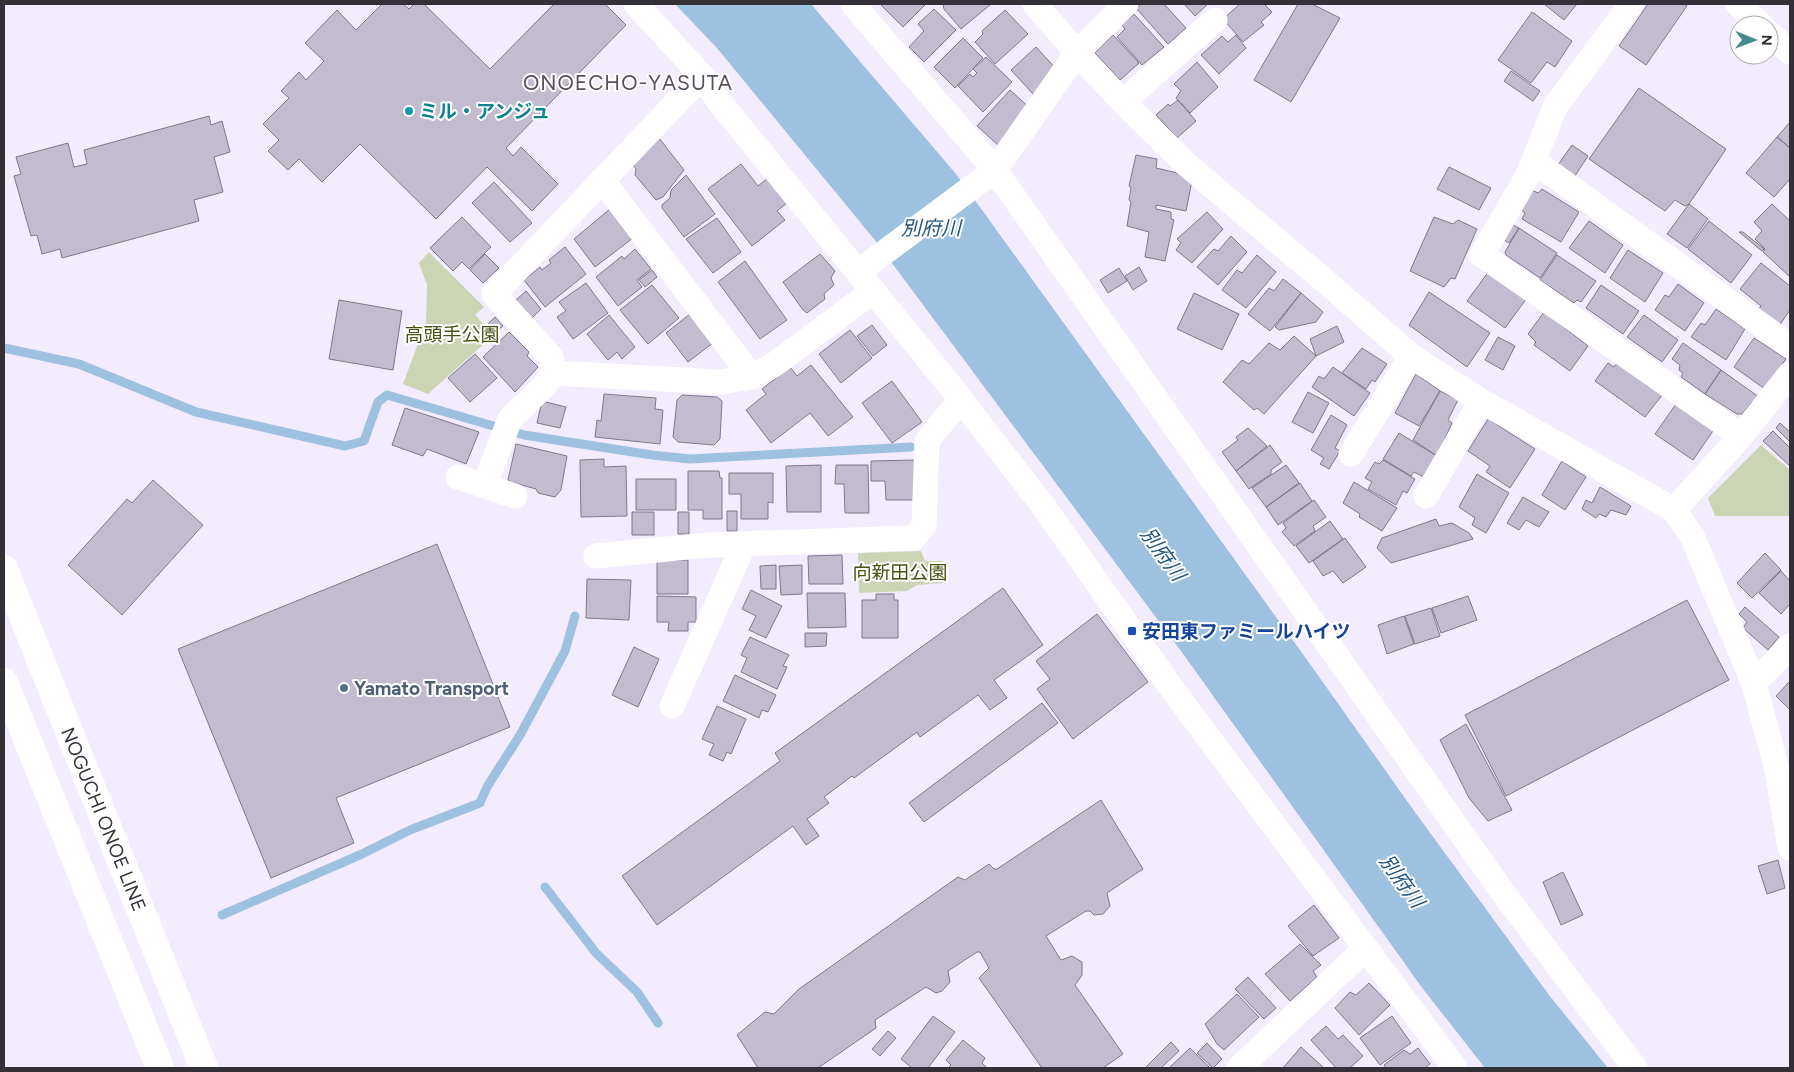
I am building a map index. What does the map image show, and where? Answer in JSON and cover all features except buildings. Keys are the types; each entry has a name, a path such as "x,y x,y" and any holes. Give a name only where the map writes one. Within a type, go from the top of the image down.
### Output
{"main road":[{"name":"NOGUCHI ONOE LINE","path":"4,569 204,1068"},
{"path":"4,682 160,1068"}],"street":[{"path":"636,4 702,76 718,100 961,399 1044,507 1170,686 1455,1068"},
{"path":"853,4 994,170 1501,890 1636,1068"},
{"path":"1035,4 1123,102 1186,164 1411,356 1481,402 1674,510 1692,536 1754,684 1784,762 1790,848"},
{"path":"858,272 994,170 1077,53 1126,4"},
{"path":"1631,4 1555,107 1528,174 1482,255 1741,436"},
{"path":"1738,4 1750,15"},
{"path":"1123,102 1216,20"},
{"path":"1779,42 1790,52"},
{"path":"484,486 506,431 553,373 550,357 494,294 702,76"},
{"path":"1534,161 1790,346"},
{"path":"602,180 752,377"},
{"path":"553,373 720,382 752,377 775,364 873,291"},
{"path":"1351,454 1411,356"},
{"path":"1674,510 1741,436 1790,374"},
{"path":"596,556 708,545 914,538 924,525 927,440 961,399"},
{"path":"1426,496 1481,402"},
{"path":"458,477 515,496"},
{"path":"672,706 744,544"},
{"path":"1754,684 1790,646"},
{"path":"1239,1068 1365,949"}],"green space":[{"name":"高頭手公園","path":"429,252 484,307 475,315 494,335 428,394 403,384 426,322 427,285 419,263"},
{"path":"1761,445 1790,470 1790,516 1715,516 1708,498"},
{"name":"向新田公園","path":"921,551 925,561 943,561 943,583 917,585 907,591 859,593 858,553"}],"water":[{"name":"別府川","path":"675,4 811,4 956,174 1417,815 1549,995 1608,1068 1485,1068 1423,989 1181,651 874,239 717,48"}],"waterway":[{"path":"4,348 79,364 196,412 345,446 364,441 378,402 387,395 524,435 690,459 911,447"},
{"path":"222,915 362,854 410,830 480,803 487,787 520,735 565,651 575,616"},
{"path":"545,887 596,953 637,992 658,1023"}],"place":[{"name":"ミル・アンジュ","path":"409,111"},
{"name":"安田東ファミールハイツ","path":"1132,631"},
{"name":"Yamato Transport","path":"344,688"}],"district":[{"name":"ONOECHO-YASUTA","path":"628,83"}]}
